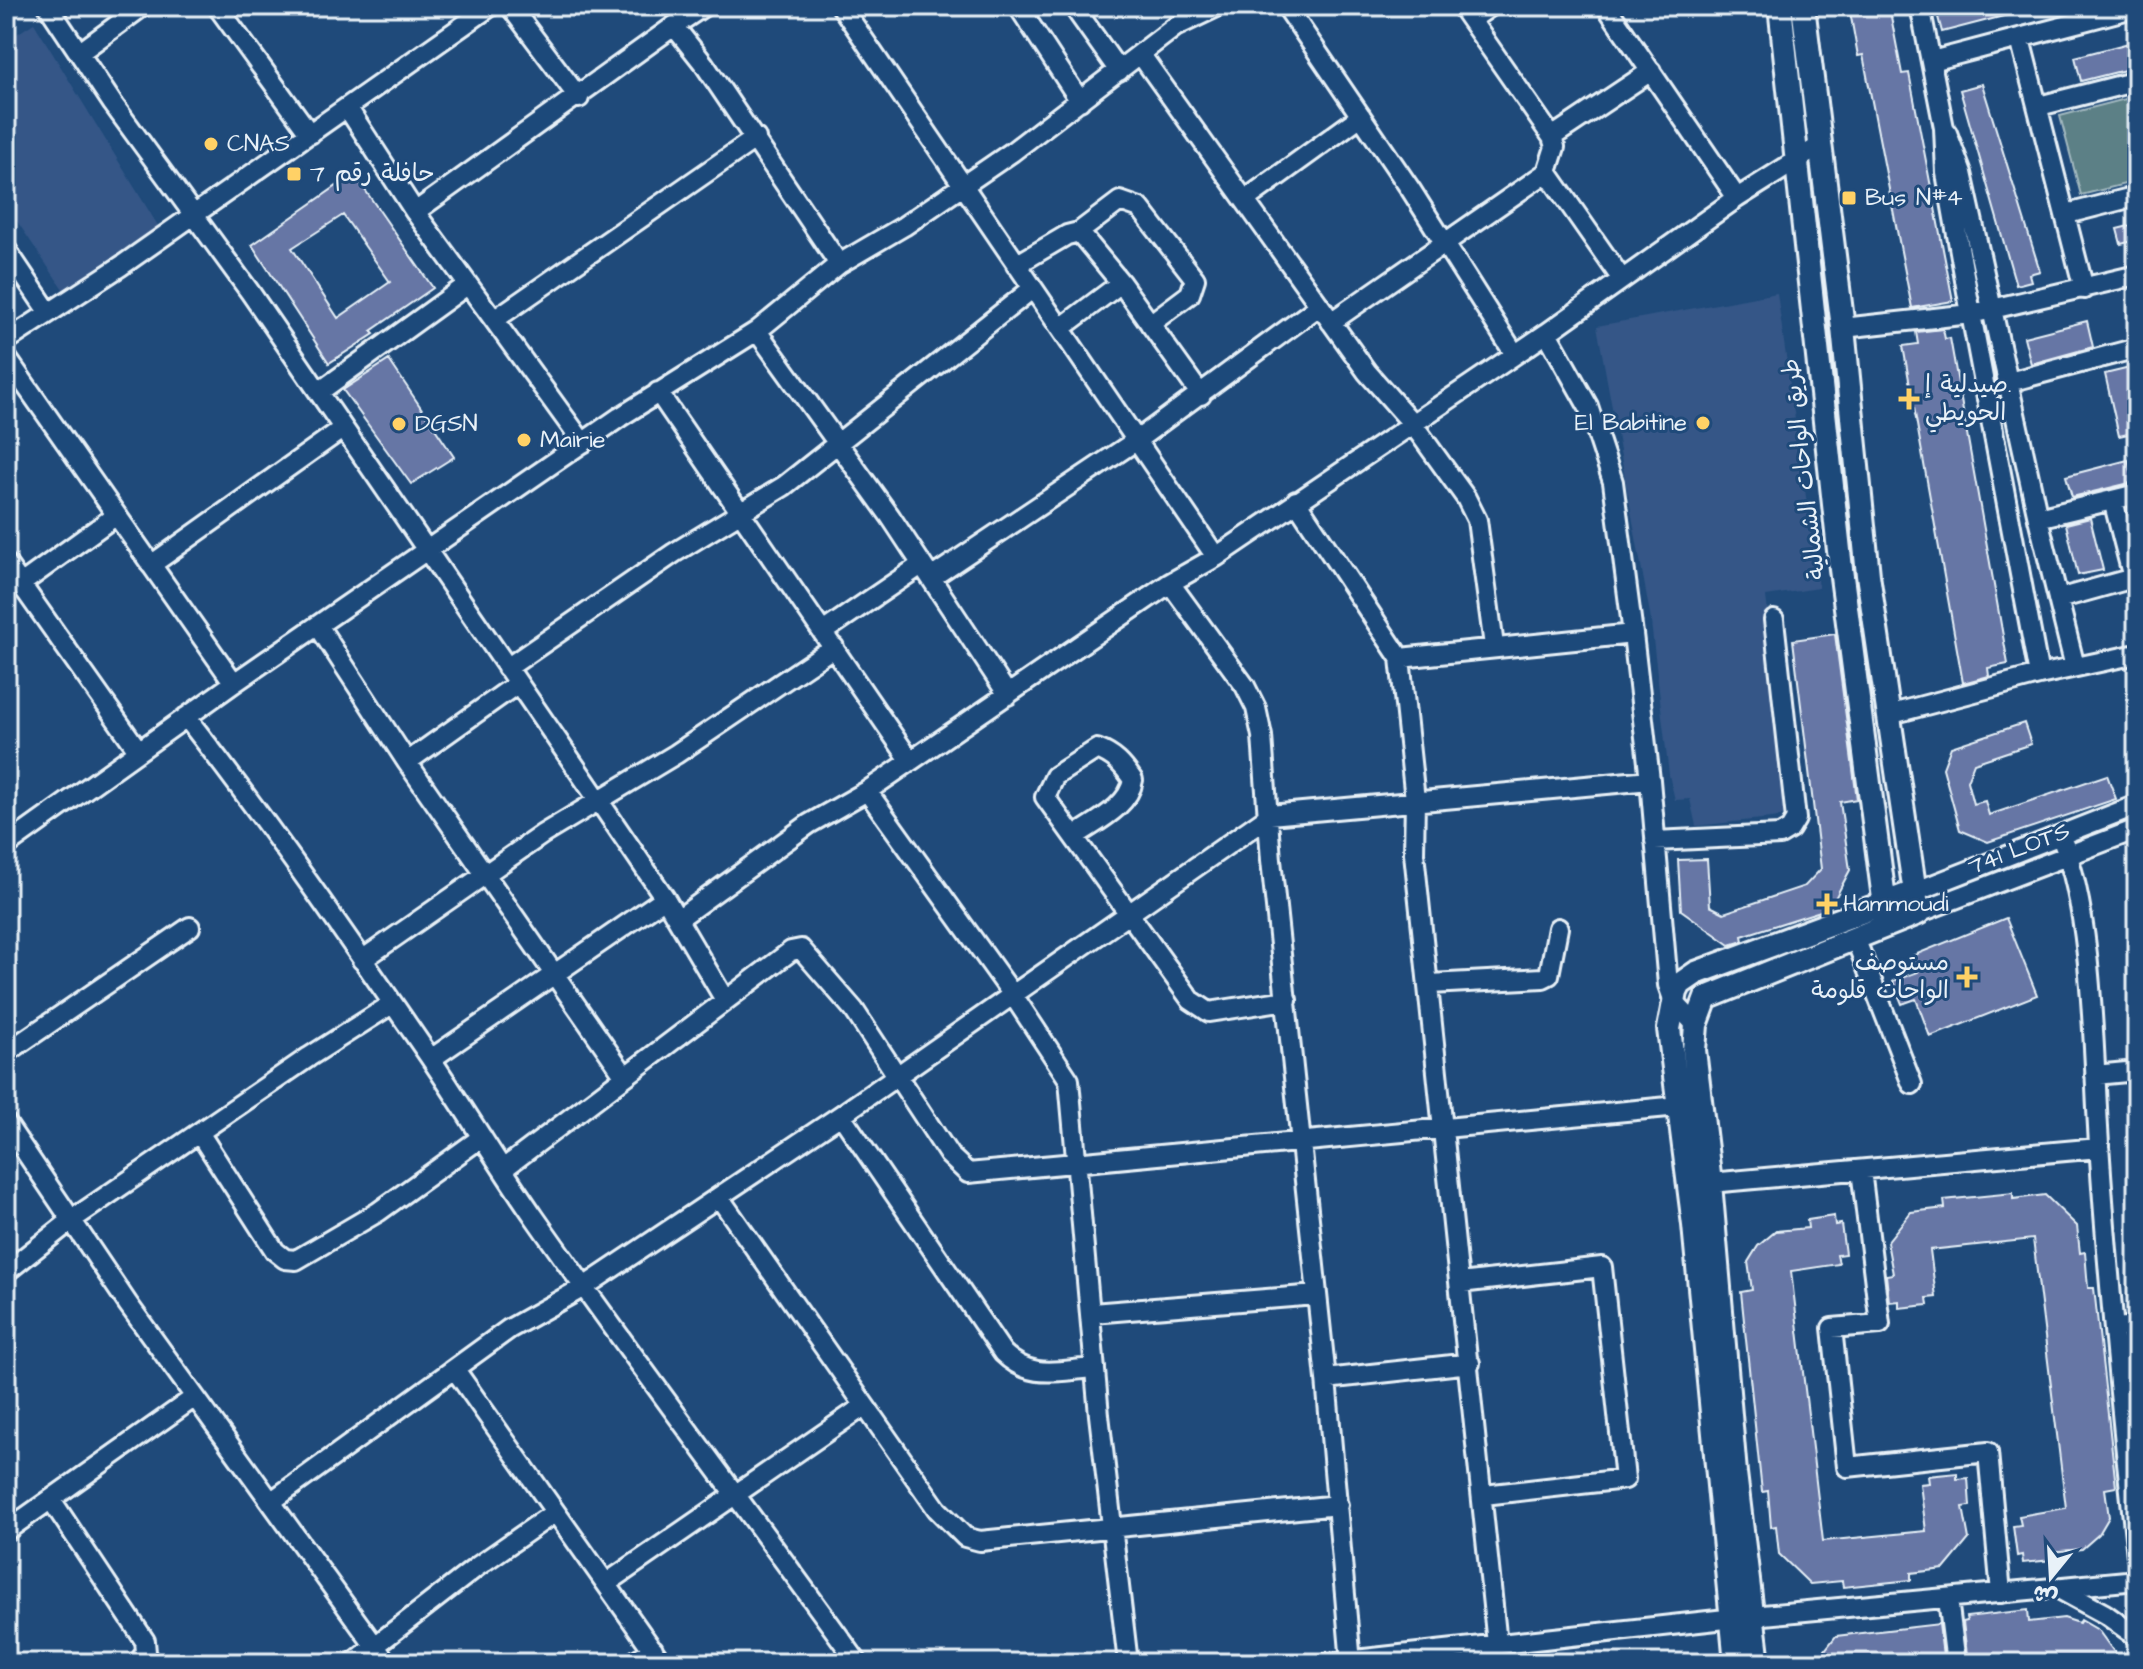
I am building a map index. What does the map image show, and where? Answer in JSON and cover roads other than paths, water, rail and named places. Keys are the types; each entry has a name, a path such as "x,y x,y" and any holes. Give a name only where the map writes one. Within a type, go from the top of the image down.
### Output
{"main road":[{"name":"طريق الواحات الشمالية","path":"1780,6 1841,569 1883,902 1889,925"},
{"name":"طريق الواحات الشمالية","path":"1803,6 1843,328 1859,503 1915,903"},
{"path":"1758,1663 1742,1617 1669,1029 1674,1002 1680,984 1696,973 1883,902 1915,903"},
{"path":"1736,1663 1742,1617 1735,1473 1710,1183 1697,1082 1696,1025 1706,998 1889,925 1915,903"}],"street":[{"path":"48,6 429,551 665,898 725,1000"},
{"path":"79,53 143,6"},
{"path":"217,6 310,134"},
{"path":"6,341 310,134 491,6"},
{"path":"510,6 579,98"},
{"path":"415,212 704,6"},
{"path":"841,6 1216,557"},
{"path":"1018,6 1080,101"},
{"path":"1073,6 1119,71"},
{"path":"6,846 138,750 583,443 757,331 839,264 904,226 1080,101 1175,27 1219,6"},
{"path":"1286,6 1514,353"},
{"path":"1331,322 1547,172 1554,157 1552,137 1466,13 1491,6"},
{"path":"1606,6 1737,198"},
{"path":"1920,6 1944,128 1946,173 1971,314 2039,675"},
{"path":"1932,61 2020,39 2095,12 2137,7"},
{"path":"674,26 756,138 839,264"},
{"path":"2020,39 2084,289"},
{"path":"1141,55 1319,306 1397,410 1412,423 1466,498 1477,520 1494,646"},
{"path":"1552,137 1651,71"},
{"path":"2039,106 2137,81"},
{"path":"347,107 415,212 583,443"},
{"path":"1245,200 1361,116"},
{"path":"1944,128 1962,173 2038,518 2075,667"},
{"path":"494,320 756,138"},
{"path":"678,919 809,824 867,791 1170,583 1216,557 1547,333 1737,198 1821,145"},
{"path":"1547,172 1621,278"},
{"path":"2067,214 2137,196"},
{"path":"1016,265 1067,235 1079,232 1120,201 1140,208 1195,279 1190,294 1150,324"},
{"path":"1079,232 1121,283 1201,395"},
{"path":"6,249 49,313"},
{"path":"1843,328 1887,326 1971,314 2137,275"},
{"path":"1061,328 1121,283"},
{"path":"319,392 467,285"},
{"path":"407,762 512,676 674,553 741,515 839,445 1032,289"},
{"path":"362,960 543,834 676,754 926,571 1137,440 1319,306"},
{"path":"757,331 926,571 1008,695"},
{"path":"1547,333 1588,406 1613,482 1650,780 1665,970 1674,1002 1696,1025"},
{"path":"2009,382 2137,348"},
{"path":"6,357 234,683"},
{"path":"658,392 910,760"},
{"path":"151,565 342,429"},
{"path":"2038,518 2137,494"},
{"path":"2058,599 2135,577 2113,500"},
{"path":"1296,501 1400,658 1415,800 1414,853 1484,1495 1498,1654"},
{"path":"115,516 11,574 138,750"},
{"path":"1170,583 1230,662 1256,708 1270,815 1271,860 1338,1505 1339,1662 1498,1654 1742,1617 2137,1580"},
{"path":"1655,841 1780,835 1790,829 1796,819 1774,620"},
{"path":"319,627 407,762 625,1076"},
{"path":"1400,658 1633,634"},
{"path":"1888,715 2039,675 2137,654"},
{"path":"186,717 235,780 362,960 641,1369 736,1492 858,1663"},
{"path":"1074,837 1126,800 1132,791 1133,780 1119,761 1097,749 1055,776 1045,797 1074,837 1130,914 1201,1009 1225,1010 1287,1000"},
{"path":"272,1501 456,1371 509,1329 584,1287 841,1115 1270,815 1650,780"},
{"path":"867,791 1013,995 1069,1080 1095,1368 1128,1663"},
{"path":"1915,903 2137,805"},
{"name":"741 LOTS","path":"1915,903 2069,856 2137,829"},
{"path":"2061,837 2069,856 2084,946 2099,1148 2137,1556"},
{"path":"431,1059 665,898"},
{"path":"6,1053 190,927"},
{"path":"1430,984 1543,978 1549,975 1558,928"},
{"path":"1855,938 1912,1084"},
{"path":"503,1169 791,951 801,949 854,1010 949,1155 968,1173 1679,1106"},
{"path":"6,1272 73,1219 309,1057 392,1004"},
{"path":"2095,1075 2137,1071"},
{"path":"841,1115 1003,1353 1017,1367 1030,1372 1095,1368"},
{"path":"6,1123 195,1397 382,1655"},
{"path":"200,1134 275,1251 285,1259 296,1260 378,1212 482,1137"},
{"path":"1710,1183 2099,1148"},
{"path":"1861,1170 1880,1324 1832,1328 1847,1467 1988,1452 2001,1593"},
{"path":"719,1197 937,1509 965,1537 980,1541 1338,1505"},
{"path":"1460,1283 1602,1267 1625,1479 1484,1495"},
{"path":"1092,1313 1316,1295"},
{"path":"2115,1328 2137,1326"},
{"path":"1326,1379 1470,1363"},
{"path":"456,1371 658,1656 632,1663"},
{"path":"6,1531 195,1397"},
{"path":"607,1583 864,1406"},
{"path":"52,1501 145,1641 146,1652 138,1663"},
{"path":"353,1663 382,1655 478,1566 554,1513"},
{"path":"2059,1589 2105,1614 2137,1637"},
{"path":"1948,1599 1956,1663"}],"place":[{"name":"CNAS","path":"211,144"},
{"name":"حافلة رقم 7","path":"294,174"},
{"name":"Bus N#4","path":"1849,198"},
{"name":"صيدلية إ. الحويطي","path":"1909,399"},
{"name":"El Babitine","path":"1703,423"},
{"name":"DGSN","path":"399,424"},
{"name":"Mairie","path":"524,440"},
{"name":"Hammoudi","path":"1827,904"},
{"name":"مستوصف الواحات قلومة","path":"1967,977"}]}
